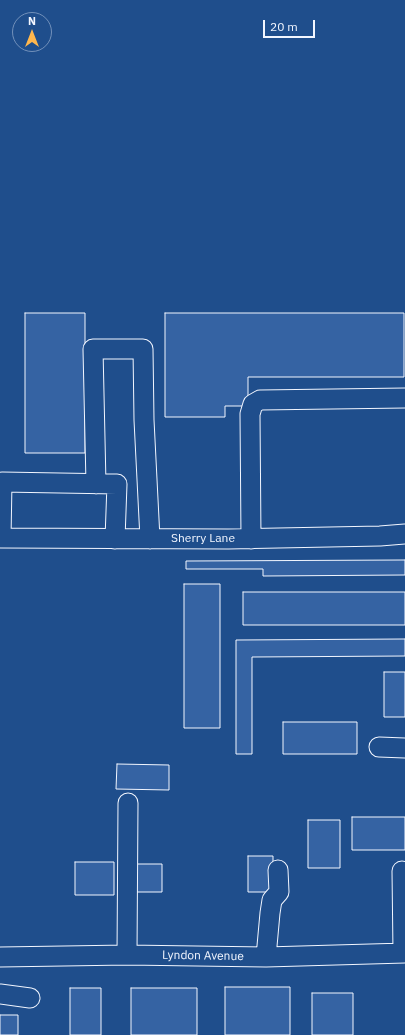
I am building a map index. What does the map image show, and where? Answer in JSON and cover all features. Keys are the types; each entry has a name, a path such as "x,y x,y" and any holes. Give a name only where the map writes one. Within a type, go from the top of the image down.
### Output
{"street":[{"path":"96,484 93,349 143,349 144,420 150,539"},
{"path":"252,539 250,414 253,404 260,400 405,398"},
{"path":"1,538 2,482 117,484 115,539"},
{"name":"Sherry Lane","path":"1,538 252,539 405,534"},
{"path":"379,747 405,748"},
{"path":"127,955 128,803"},
{"path":"266,957 272,900 278,892 278,870"},
{"path":"402,871 404,953"},
{"name":"Lyndon Avenue","path":"0,957 127,955 266,957 404,953"},
{"path":"0,994 30,998"}],"building":[{"path":"25,313 85,313 85,453 25,453"},
{"path":"165,313 404,313 404,377 248,377 248,406 225,406 225,417 165,417"},
{"path":"405,560 405,575 263,576 263,569 186,569 186,561"},
{"path":"184,584 220,584 220,728 184,728"},
{"path":"243,592 405,592 405,625 243,625"},
{"path":"405,639 405,656 252,657 252,754 236,754 236,640"},
{"path":"384,672 405,672 405,717 384,717"},
{"path":"283,722 357,722 357,754 283,754"},
{"path":"117,764 169,765 169,790 116,789"},
{"path":"352,817 405,817 405,850 352,850"},
{"path":"308,820 340,820 340,868 308,868"},
{"path":"248,856 273,856 273,892 248,892"},
{"path":"75,862 114,862 114,895 75,895"},
{"path":"134,864 162,864 162,892 133,892"},
{"path":"225,987 290,987 290,1035 225,1035"},
{"path":"70,988 101,988 101,1035 70,1035"},
{"path":"131,988 197,988 197,1035 131,1035"},
{"path":"312,993 353,993 353,1035 312,1035"},
{"path":"0,1015 18,1015 18,1035 0,1035"}]}
